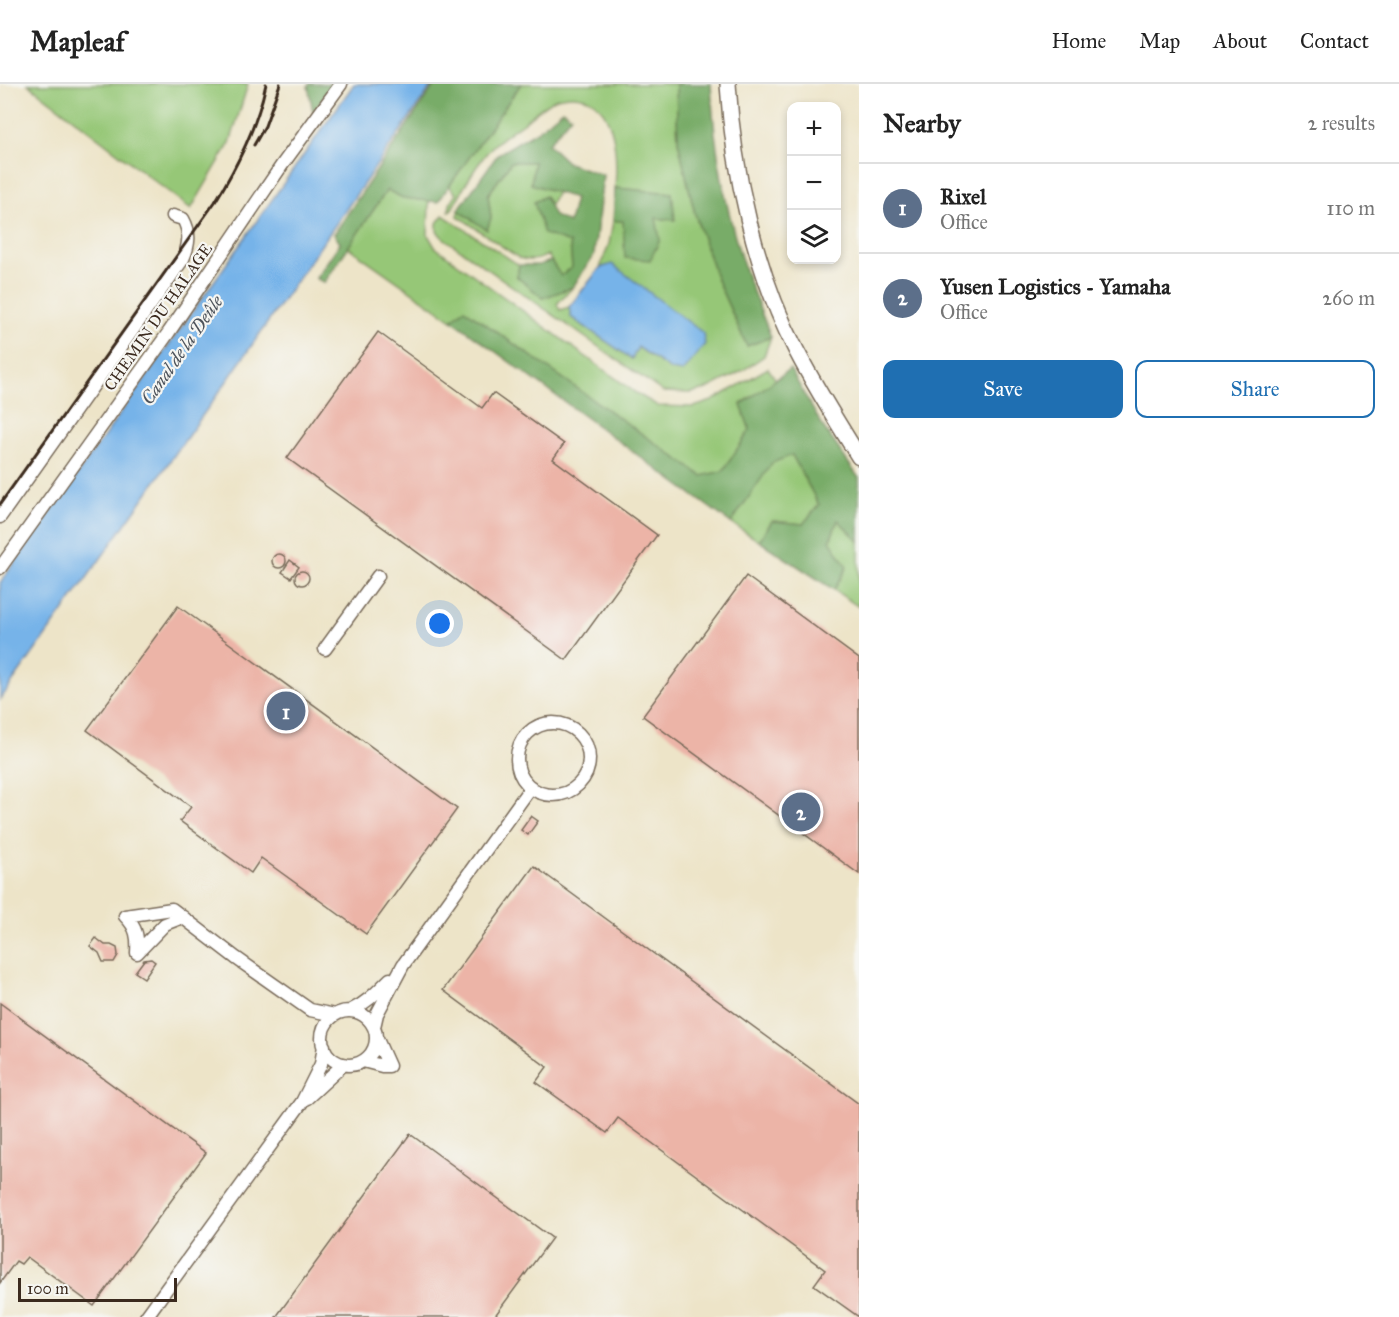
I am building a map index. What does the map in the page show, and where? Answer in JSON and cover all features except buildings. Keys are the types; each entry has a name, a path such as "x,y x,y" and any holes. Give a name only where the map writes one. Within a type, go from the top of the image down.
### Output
{"main road":[{"path":"728,84 738,176 752,231 771,290 794,348 824,402 859,457"}],"street":[{"name":"CHEMIN DU HALAGE","path":"0,568 169,332 282,165 341,84"},
{"path":"0,517 183,259 188,247 188,227 183,219 173,216"},
{"path":"325,649 378,576"},
{"path":"563,724 573,729 588,749 587,771 582,780 575,788 557,795 542,793 531,788 520,774 517,760 522,740 529,732 541,725 563,724"},
{"path":"146,1317 302,1102 321,1064 327,1022 336,1015 363,1005 403,965 531,788"},
{"path":"183,917 165,924 137,953 138,936 134,924 125,916 172,909 183,917 310,1010 336,1015"},
{"path":"310,1010 330,1057 344,1064 357,1064 372,1053 377,1014 403,965"},
{"path":"350,1011 363,1015 375,1032 390,1066 363,1061"},
{"path":"302,1102 344,1064"}],"green space":[{"path":"28,84 248,84 230,143 191,209"},
{"path":"310,84 334,84 313,112 308,86"},
{"path":"435,84 521,84 438,202 403,198 387,190 324,283 316,278 340,243 334,234"},
{"path":"521,84 676,84 678,141 695,214 717,280 747,346 771,337 764,356 742,371 707,389 690,393 663,392 442,237 437,231 437,223 443,215 519,265 517,277 543,298 573,287 557,304 560,310 569,307 571,317 632,359 637,347 671,370 612,265 600,268 609,244 613,221 655,218 674,220 672,193 615,188 614,139 602,110 591,101 577,96 557,98 502,137 480,162 449,211 450,203 456,194 449,186"},
{"path":"676,84 711,84 718,156 727,203 746,273 771,337 747,346 717,280 695,214 678,141"},
{"path":"563,110 571,116 548,144 568,163 603,175 594,255 573,287 543,298 517,277 519,265 539,265 551,261 561,276 572,267 570,243 544,234 534,202 545,196 554,216 569,223 575,198 531,184 534,162 511,162 488,195 491,218 487,230 458,210 498,154 537,131"},
{"path":"511,162 534,162 531,184 557,192 550,205 545,196 535,202 570,242 572,267 560,277 548,255 534,260 519,258 458,216 458,210 487,229 491,217 488,195"},
{"path":"615,188 672,193 675,220 656,218 660,240 650,260 625,258 623,221 613,221"},
{"path":"387,190 403,198 429,201 428,235 435,247 636,393 658,406 694,407 712,401 768,368 776,380 741,404 750,430 723,471 702,476 464,309 452,320 348,247"},
{"path":"464,309 702,476 723,471 750,430 741,405 790,369 822,425 859,478 859,541 838,520 830,540 847,567 834,590 759,541 772,521 803,524 819,505 792,455 772,463 731,523 452,320"},
{"path":"792,455 819,505 803,524 772,521 759,541 731,523 772,462"},
{"path":"838,520 859,541 859,607 834,590 847,567 830,541"}],"water":[{"name":"Canal de la Deûle","path":"354,84 433,84 227,381 0,700 0,583"},
{"path":"612,264 703,333 705,344 682,372 671,370 638,347 632,359 571,317 569,307 600,268"}],"railway":[{"path":"0,504 215,202 246,145 266,84"},
{"path":"254,145 265,126 280,84"}],"place":[{"name":"Rixel","path":"286,711"},
{"name":"Yusen Logistics - Yamaha","path":"801,812"}]}
